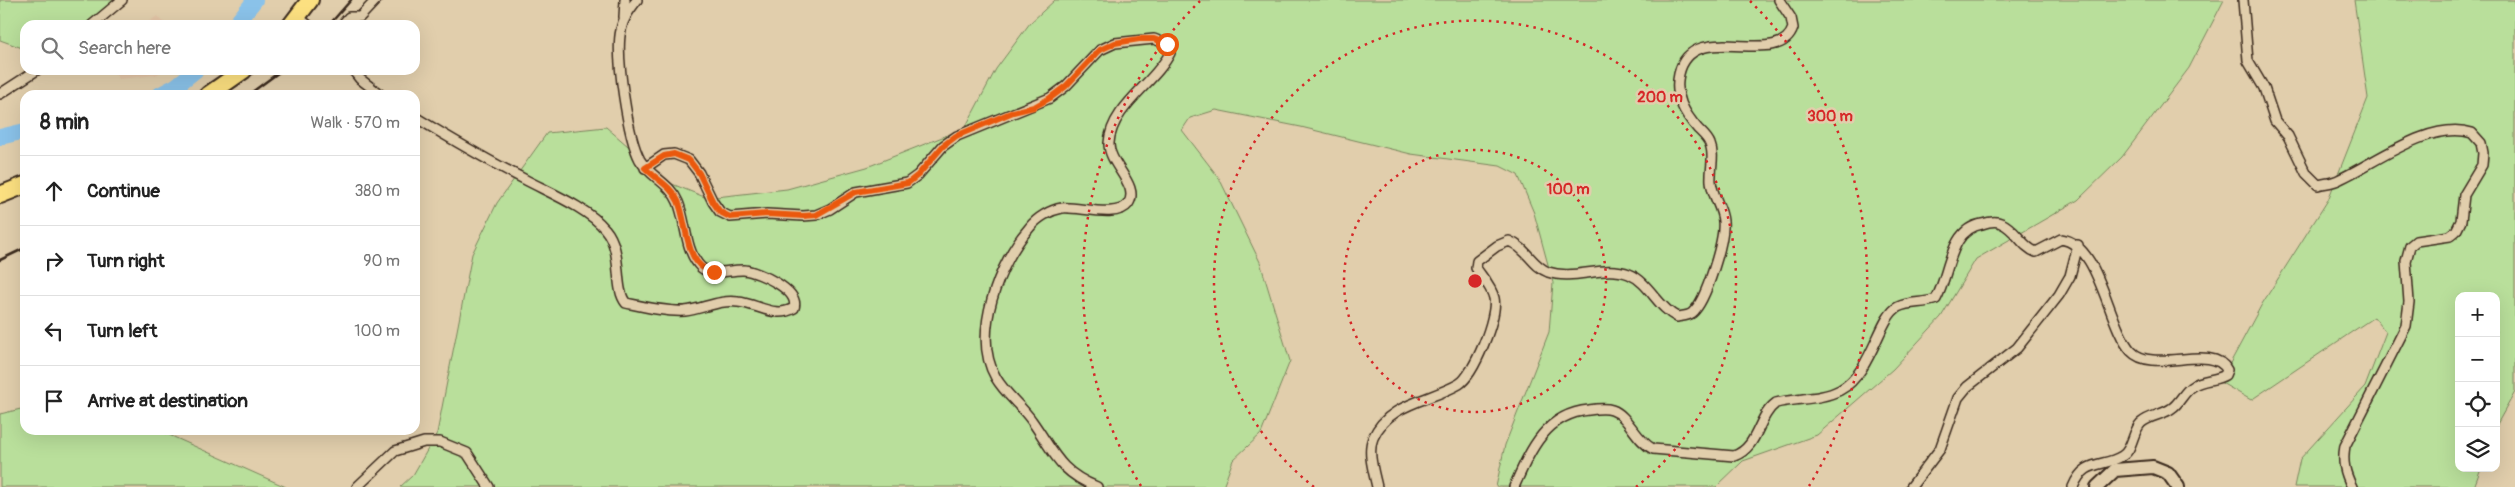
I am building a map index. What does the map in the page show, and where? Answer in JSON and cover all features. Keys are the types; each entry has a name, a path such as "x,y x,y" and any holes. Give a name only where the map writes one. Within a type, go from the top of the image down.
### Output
{"highway":[{"path":"300,20 310,0"},
{"path":"215,90 237,75"},
{"path":"0,196 20,187"}],"street":[{"path":"98,20 122,0"},
{"path":"346,20 349,17 360,17 376,0"},
{"path":"420,120 568,203 604,227 612,239 618,256 621,294 626,303 675,311 727,302 749,304 774,313 789,311 796,304 792,295 764,277 745,270 714,272 701,268 693,255 678,200 666,185 645,168 634,146 625,102 620,42 625,0"},
{"path":"624,20 637,0"},
{"path":"1377,487 1372,458 1372,439 1381,426 1393,414 1406,406 1460,384 1489,335 1494,299 1476,268 1478,261 1497,246 1509,241 1520,245 1547,272 1568,275 1613,272 1628,274 1639,280 1669,313 1678,317 1693,312 1703,300 1721,242 1723,218 1713,194 1712,152 1709,142 1681,107 1678,93 1678,75 1683,61 1690,54 1701,48 1717,46 1767,46 1779,44 1787,40 1793,28 1791,18 1779,0"},
{"path":"2243,0 2248,61 2264,88 2275,121 2288,136 2306,173 2313,182 2318,185 2338,180 2378,158 2426,136 2447,130 2472,133 2481,143 2483,153 2482,165 2464,195 2461,220 2456,231 2450,236 2416,241 2410,246 2406,261 2409,302 2406,326 2401,340 2389,356 2345,446 2344,468 2352,487"},
{"path":"645,168 664,156 674,154 689,160 699,173 720,212 730,217 767,214 816,215 856,192 908,183 918,175 943,146 956,136 1013,112 1034,107 1050,98 1066,86 1100,50 1115,43 1139,39 1154,39 1167,44 1170,53 1164,66 1129,102 1110,134 1109,150 1115,166 1131,189 1131,197 1128,204 1122,210 1108,211 1063,208 1041,217 1030,226 1016,246 1003,272 986,322 985,339 988,358 995,377 1004,390 1027,413 1052,453 1069,473 1097,487"},
{"path":"0,94 30,75"},
{"path":"357,75 374,90"},
{"path":"1514,487 1538,439 1547,428 1578,411 1612,410 1621,416 1643,445 1653,449 1734,456 1744,452 1776,402 1829,394 1842,389 1857,376 1874,349 1890,314 1897,307 1936,299 1943,286 1958,239 1972,225 1995,221 2015,232 2030,250 2036,252 2061,239 2078,245 2099,280 2115,325 2132,352 2141,359 2152,361 2209,359 2218,362 2227,370 2225,375 2220,378 2194,385 2172,408 2141,423 2128,452 2122,457 2089,467 2078,478 2073,487"},
{"path":"1910,487 1940,449 1958,398 1967,387 2017,348 2059,295 2070,276 2078,245"},
{"path":"357,487 394,451 424,442 440,442 467,453 489,487"},
{"path":"2097,487 2115,470 2153,467 2168,473 2178,487"}],"shaded area":[{"path":"157,16 161,20 152,20"},
{"path":"116,75 156,75 119,79"}],"green space":[{"path":"0,0 125,0 105,20 20,20 20,47 0,40"},
{"path":"1055,0 2224,0 2189,68 2122,157 2078,200 1976,259 1941,317 1893,369 1817,435 1743,461 1716,487 1496,487 1505,445 1549,332 1553,283 1534,213 1518,175 1500,166 1411,154 1301,127 1216,110 1190,118 1182,130 1219,178 1260,262 1290,361 1261,434 1233,460 1223,487 400,487 413,475 437,433 472,254 497,203 547,133 606,127 672,184 707,198 787,189 867,167 965,128 996,69 1030,23"},
{"path":"2354,0 2515,0 2515,392 2500,419 2500,292 2455,292 2455,472 2480,472 2474,487 2294,487 2300,459 2365,387 2386,332 2374,317 2251,400 2220,382 2262,304 2328,200 2368,98"},
{"path":"20,409 20,435 169,435 286,487 0,487 0,414"}],"waterway":[{"path":"239,20 255,0"},
{"path":"168,90 190,75"},
{"path":"0,137 20,132"}],"railway":[{"path":"333,20 351,0"},
{"path":"255,90 275,75"},
{"path":"0,260 20,250"}],"route":[{"path":"714,272 706,271 697,263 693,255 682,211 673,192 645,168 664,156 674,154 689,160 699,173 720,212 730,217 737,218 767,214 816,215 830,209 856,192 870,188 908,183 918,175 943,146 956,136 1013,112 1034,107 1050,98 1066,86 1100,50 1115,43 1139,39 1154,39 1167,44"}]}
